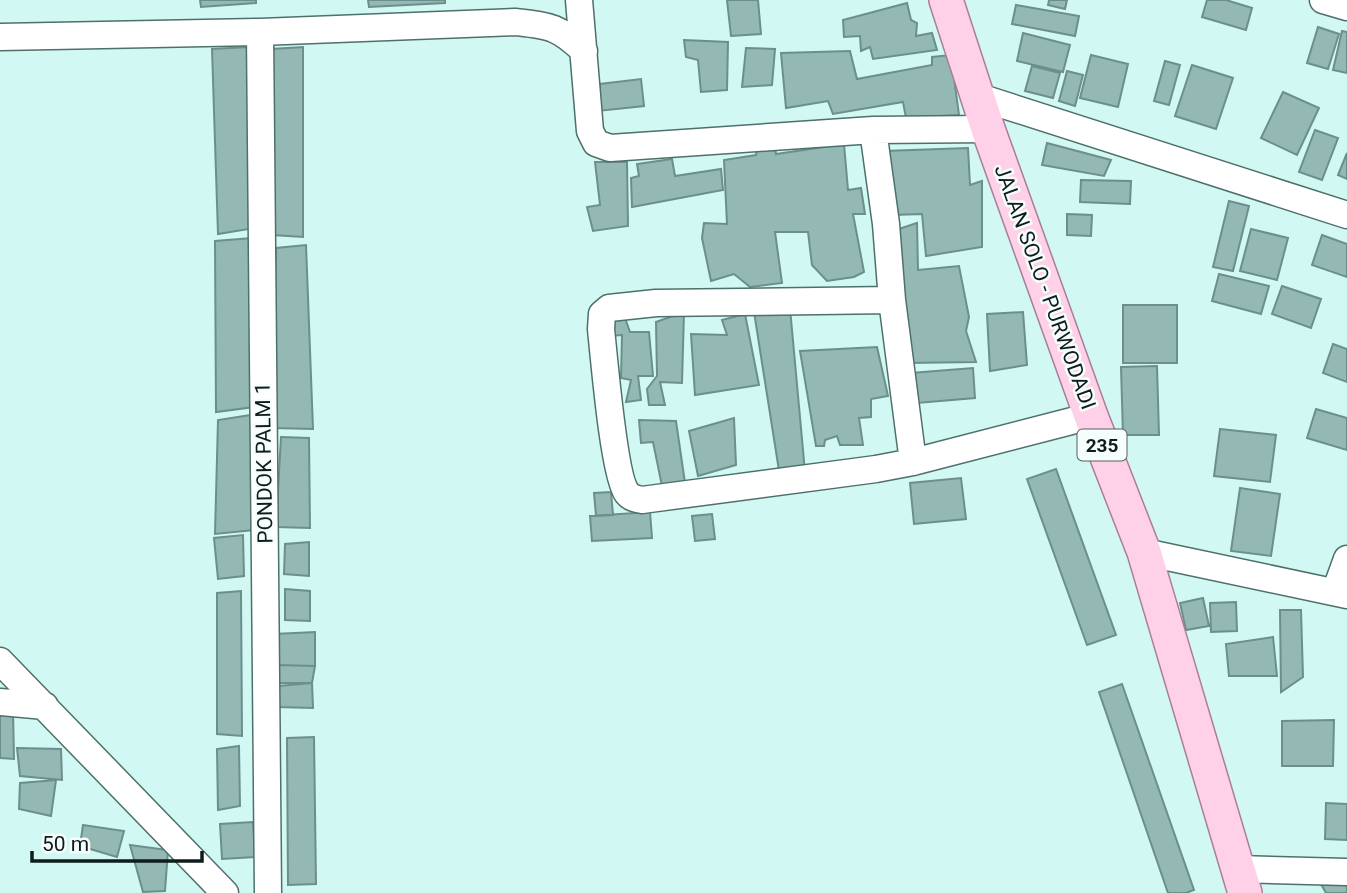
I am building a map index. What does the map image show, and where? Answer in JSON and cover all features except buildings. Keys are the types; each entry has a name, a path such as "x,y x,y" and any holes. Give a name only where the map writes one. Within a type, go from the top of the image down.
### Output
{"main road":[{"name":"JALAN SOLO - PURWODADI","path":"946,0 988,130 1091,416 1144,552 1242,881"}],"street":[{"path":"579,0 590,131 596,143 610,148 873,130 988,130"},
{"path":"1323,0 1347,7"},
{"path":"0,37 260,32 514,22 550,26 566,34 583,51"},
{"name":"PONDOK PALM 1","path":"260,32 268,893"},
{"path":"979,97 1347,215"},
{"path":"873,130 912,462"},
{"path":"892,300 656,303 609,308 602,314 601,330 621,481 626,492 632,498 642,500 912,462 1091,416"},
{"path":"1144,552 1341,594 1347,559"},
{"path":"0,660 225,893"},
{"path":"0,702 44,706"},
{"path":"1242,881 1347,872"}]}
